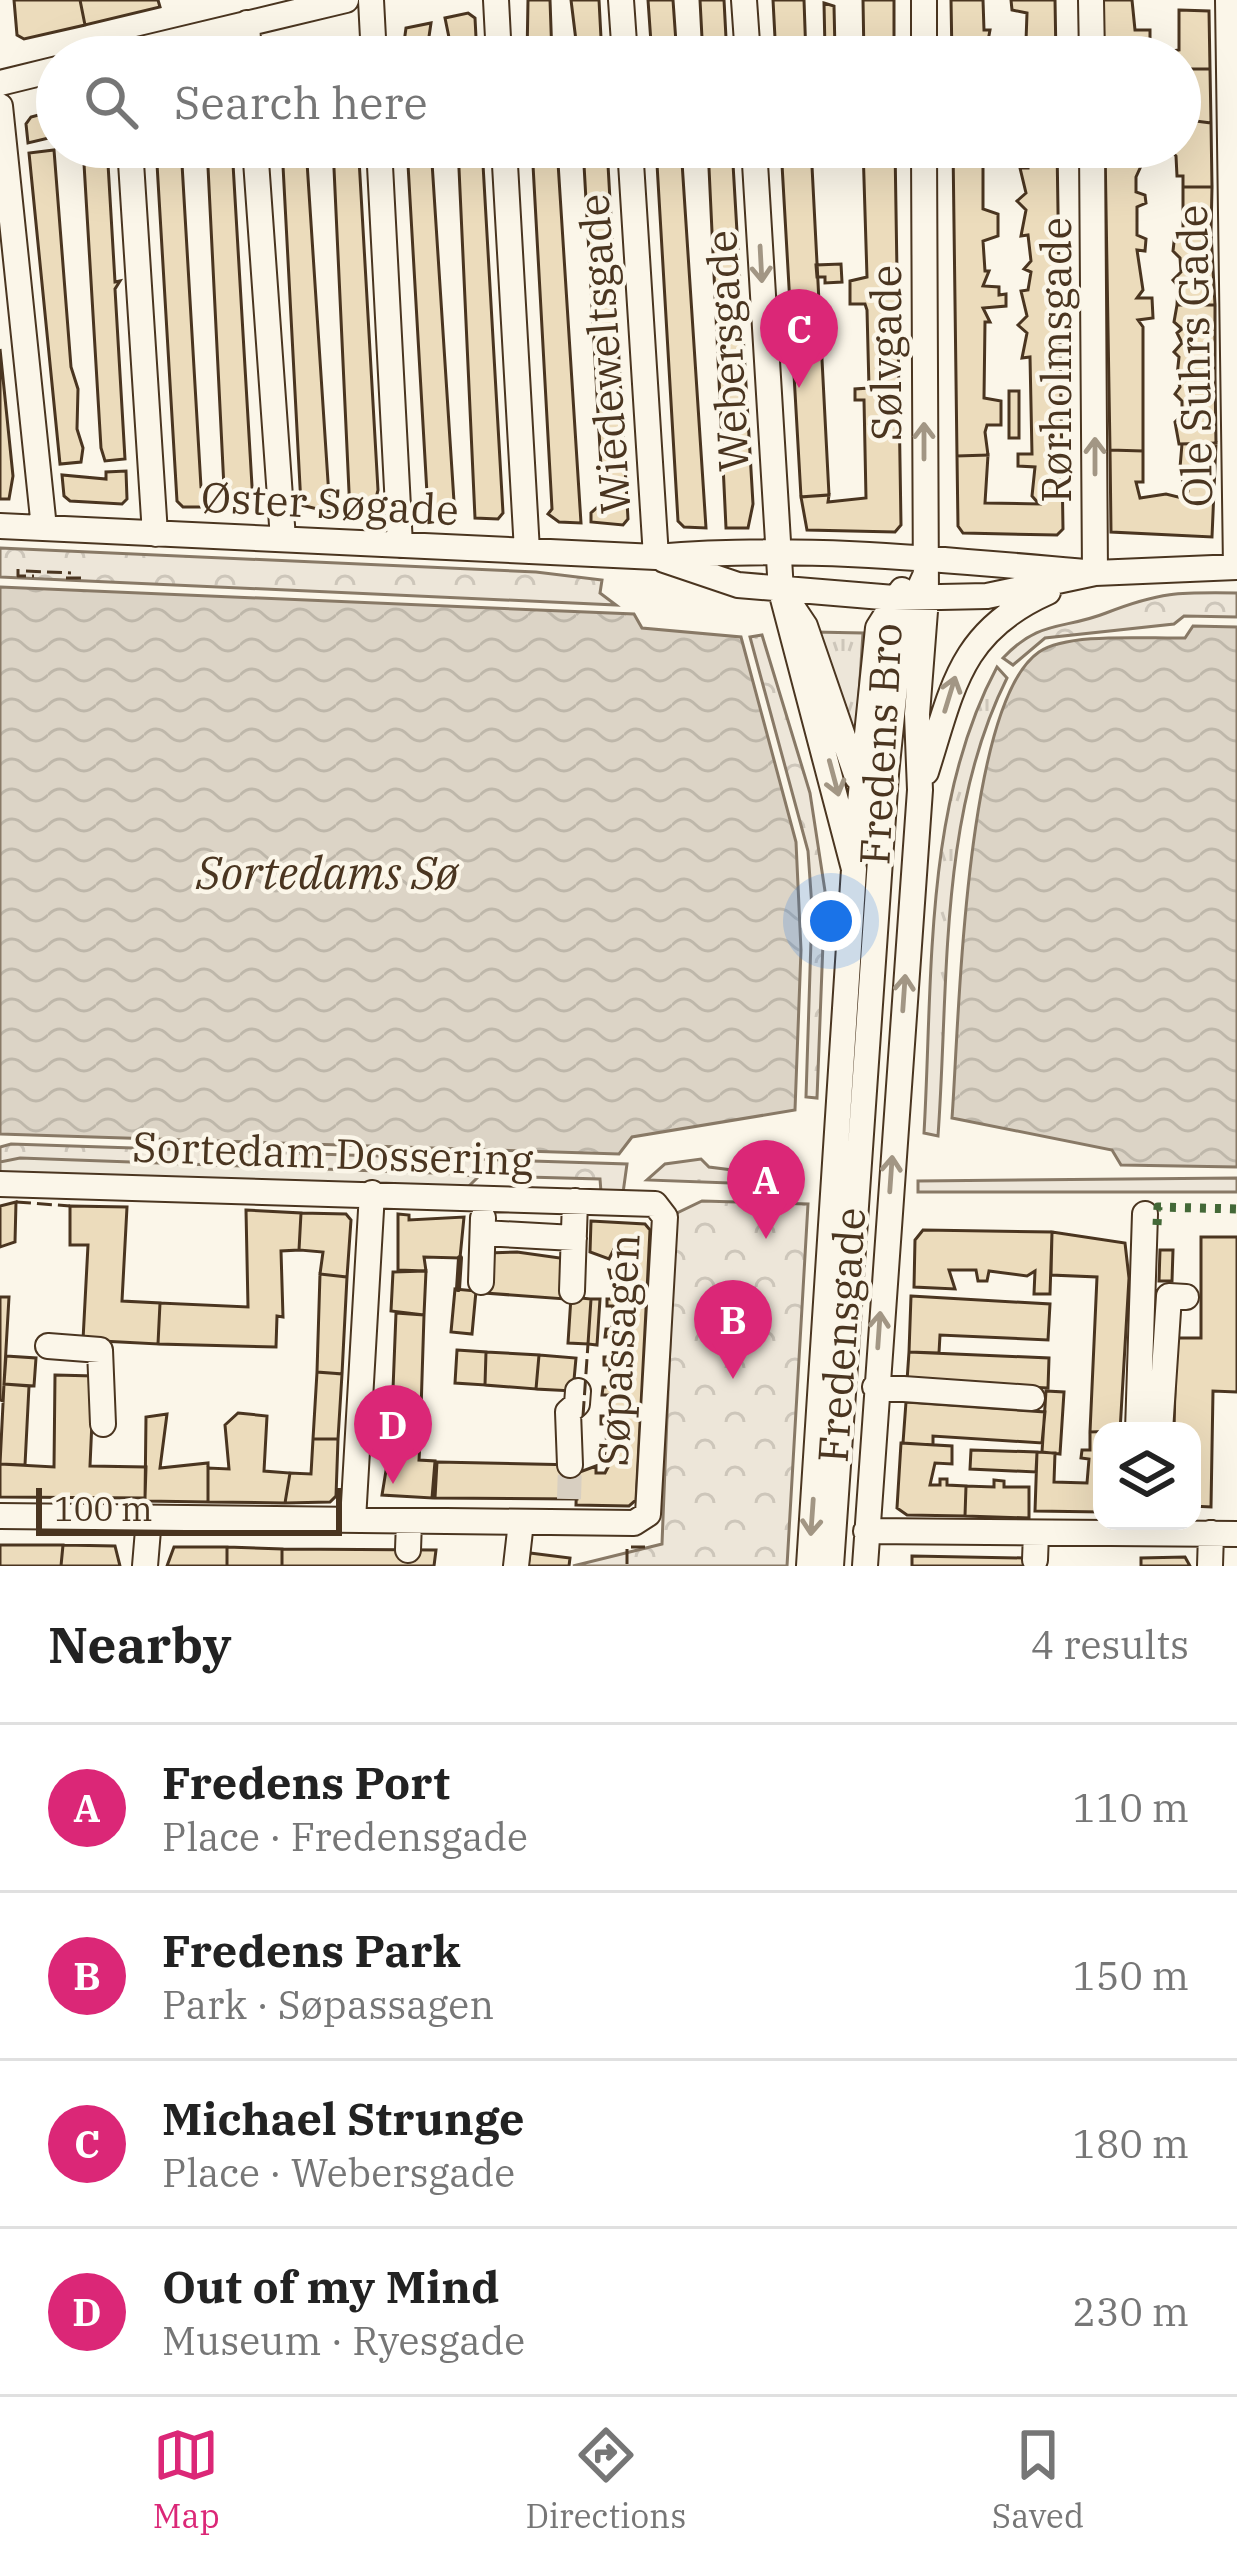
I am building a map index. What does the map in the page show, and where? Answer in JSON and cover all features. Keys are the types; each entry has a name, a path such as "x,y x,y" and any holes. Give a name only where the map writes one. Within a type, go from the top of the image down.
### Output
{"street":[{"path":"371,0 373,36"},
{"path":"496,0 498,36"},
{"path":"622,0 624,36"},
{"path":"744,0 747,36"},
{"path":"924,0 924,36"},
{"path":"1091,0 1092,36"},
{"name":"Ole Suhrs Gade","path":"1228,0 1236,567"},
{"path":"197,36 340,1"},
{"path":"247,23 248,36"},
{"path":"0,83 36,74"},
{"path":"0,106 44,528"},
{"path":"131,168 155,534"},
{"path":"257,168 283,539"},
{"path":"380,168 400,545"},
{"path":"505,168 527,551"},
{"name":"Wiedeweltsgade","path":"632,168 656,557"},
{"name":"Webersgade","path":"755,168 782,591"},
{"name":"Sølvgade","path":"917,585 924,168"},
{"name":"Rørholmsgade","path":"1092,168 1095,573"},
{"name":"Øster Søgade","path":"0,526 656,557 777,551 917,585 987,596 1095,573"},
{"name":"Øster Søgade","path":"656,557 738,585 782,591 917,585 963,562 1095,573 1236,567"},
{"path":"920,790 958,670 975,643 1023,604 1095,573"},
{"path":"831,1566 867,872 901,628 917,585"},
{"name":"Fredens Bro","path":"896,1110 920,790 917,585"},
{"name":"Fredens Bro","path":"835,1196 867,872 861,791 874,652 878,628 917,585"},
{"path":"782,591 805,626 861,791"},
{"name":"Fredens Bro","path":"782,591 867,872"},
{"name":"Fredensgade","path":"865,1566 896,1110"},
{"name":"Sortedam Dossering","path":"0,1184 371,1193 662,1208"},
{"path":"353,1520 371,1193"},
{"name":"Fredensgade","path":"808,1566 835,1196"},
{"path":"481,1282 484,1198"},
{"path":"572,1291 575,1201"},
{"name":"Søpassagen","path":"520,1522 569,1510 634,1522 648,1514 662,1208"},
{"path":"1138,1422 1145,1214"},
{"path":"483,1233 574,1238"},
{"path":"1161,1422 1168,1296 1186,1297"},
{"path":"48,1346 100,1350 103,1424"},
{"path":"875,1388 1032,1398"},
{"path":"570,1465 568,1412 577,1404 578,1391"},
{"path":"0,1516 520,1522 516,1566"},
{"path":"146,1566 149,1518"},
{"path":"408,1550 409,1521"},
{"path":"866,1531 1093,1529"},
{"path":"1190,1530 1224,1533 1210,1566"},
{"path":"1035,1560 1036,1533"}],"green space":[{"path":"0,548 536,572 602,580 600,593 616,605 0,577"},
{"path":"1184,593 1237,593 1237,617 1184,616 1174,624 1045,638 1013,665 1003,658 1041,631 1141,601"},
{"path":"813,632 863,633 856,741"},
{"path":"762,635 810,793 825,891 817,1098 806,1097 812,908 808,851 750,637"},
{"path":"997,667 1007,678 985,731 958,844 946,961 938,1136 924,1133 936,895 956,777 973,720"},
{"path":"0,1147 627,1164 623,1193 601,1192 600,1179 0,1162"},
{"path":"701,1159 709,1167 779,1176 787,1185 647,1180 665,1164"},
{"path":"1237,1178 1237,1192 918,1192 918,1181"},
{"path":"702,1201 808,1204 787,1566 573,1566 662,1544 675,1214"}],"shaded area":[{"path":"20,1158 478,1177 468,1187 0,1175 0,1162"}],"water":[{"name":"Sortedams Sø","path":"0,587 634,614 642,628 741,637 796,842 801,950 795,1110 632,1137 619,1154 0,1134"},
{"path":"1193,626 1237,627 1237,1167 1121,1165 1112,1150 952,1118 963,944 980,798 995,734 1014,683 1039,652 1052,646 1088,639 1185,638"}],"building":[{"path":"14,0 80,0 85,25 24,39 17,35"},
{"path":"80,0 158,0 160,7 85,25"},
{"path":"528,0 550,0 551,36 527,36"},
{"path":"571,0 599,0 601,36 575,36"},
{"path":"648,0 673,0 676,36 651,36"},
{"path":"700,0 724,0 726,36 702,36"},
{"path":"773,0 804,0 805,36 775,36"},
{"path":"863,0 894,0 894,36 864,36"},
{"path":"951,0 983,0 984,30 990,30 989,36 952,36"},
{"path":"1011,0 1055,0 1056,36 1026,36 1027,13 1012,10"},
{"path":"1103,0 1132,0 1135,30 1150,30 1150,36 1104,36"},
{"path":"824,3 834,6 835,36 825,36"},
{"path":"1179,10 1209,11 1210,69 1201,69 1201,36 1179,36"},
{"path":"468,13 475,18 476,36 449,36 445,18"},
{"path":"431,23 429,36 405,36 406,28"},
{"path":"1201,69 1210,69 1211,123 1201,122"},
{"path":"36,116 36,141 28,143 26,124"},
{"path":"1201,122 1211,123 1212,187 1183,187 1183,176 1177,176 1177,168 1201,168"},
{"path":"36,152 36,168 55,168 81,462 60,464 29,153"},
{"path":"84,168 108,168 115,282 120,281 115,289 125,459 105,461"},
{"path":"157,168 182,168 201,487 209,488 205,507 183,507 177,501"},
{"path":"208,168 233,168 253,503 247,509 225,508"},
{"path":"283,168 307,168 330,512 301,505"},
{"path":"334,168 360,168 378,490 372,514 350,513"},
{"path":"408,168 432,168 455,517 428,511"},
{"path":"459,168 483,168 503,513 498,519 475,518"},
{"path":"533,168 558,168 581,523 559,522 548,514 552,509"},
{"path":"584,168 608,168 628,519 623,525 591,522 591,513 603,502"},
{"path":"657,168 682,168 706,528 684,527 678,521"},
{"path":"709,168 733,168 753,504 748,528 726,528"},
{"path":"782,168 812,168 829,495 801,497"},
{"path":"864,168 895,168 901,525 895,532 807,530 801,497 829,495 828,502 866,498 864,400 855,400 855,389 869,388 867,310 865,304 850,304 850,281 867,277"},
{"path":"953,168 983,168 983,209 998,214 998,236 983,241 985,271 989,271 983,286 999,287 999,295 1006,294 1006,306 983,308 990,322 985,322 984,398 1001,401 1001,425 987,425 988,455 957,456"},
{"path":"1020,168 1057,168 1063,529 1057,535 963,533 958,526 957,456 988,455 985,503 1039,504 1032,496 1035,467 1018,466 1018,454 1032,454 1030,357 1022,358 1027,333 1018,325 1027,316 1021,291 1028,290 1031,272 1024,269 1031,261 1028,235 1021,236 1026,210 1017,201 1026,193"},
{"path":"1105,168 1140,168 1136,192 1145,195 1146,203 1137,207 1137,235 1146,239 1145,251 1137,250 1143,290 1137,298 1152,298 1153,318 1138,320 1143,327 1143,451 1110,450"},
{"path":"1183,187 1212,187 1211,233 1183,232"},
{"path":"1175,233 1211,233 1215,305 1177,305 1178,286 1173,280 1181,272 1180,258 1173,251"},
{"path":"841,264 842,282 825,283 825,277 817,277 816,265"},
{"path":"1177,305 1215,305 1215,375 1177,376 1179,357 1174,352 1182,343 1177,333 1182,329 1174,322"},
{"path":"0,349 13,476 9,499 0,499"},
{"path":"1215,375 1216,443 1179,444 1175,422 1182,415 1182,401 1175,394 1180,387 1177,376"},
{"path":"1009,391 1019,391 1019,438 1009,438"},
{"path":"1216,443 1212,537 1111,532 1110,450 1143,451 1143,482 1136,482 1140,498 1166,494 1186,499 1190,483 1183,483 1182,444"},
{"path":"126,471 127,499 122,504 70,501 64,496 62,475 106,479 106,472"},
{"path":"16,1202 15,1242 0,1247 0,1206"},
{"path":"70,1206 127,1207 122,1301 160,1303 158,1344 83,1340 88,1245 70,1245"},
{"path":"246,1210 301,1213 299,1250 281,1251 283,1317 277,1316 276,1347 158,1344 160,1303 248,1307"},
{"path":"301,1213 346,1214 351,1220 347,1277 320,1274 323,1252 299,1250"},
{"path":"398,1214 409,1215 409,1220 464,1217 460,1258 424,1257 426,1271 398,1270"},
{"path":"591,1221 645,1224 650,1230 647,1291 614,1289 609,1270 615,1271 619,1250 614,1249 609,1259 590,1252"},
{"path":"923,1230 1052,1232 1050,1294 1034,1294 1035,1271 1027,1276 989,1271 987,1281 978,1281 976,1270 949,1270 955,1289 914,1287 915,1240"},
{"path":"1052,1232 1125,1243 1129,1278 1121,1422 1093,1422 1090,1432 1097,1277 1051,1275"},
{"path":"1201,1237 1237,1237 1237,1392 1213,1391 1211,1507 1201,1506 1201,1422 1174,1422 1176,1338 1201,1338"},
{"path":"1160,1250 1173,1250 1172,1281 1159,1281"},
{"path":"488,1253 567,1259 565,1299 485,1293"},
{"path":"426,1271 424,1315 391,1311 393,1272"},
{"path":"320,1274 347,1277 342,1374 317,1372"},
{"path":"455,1289 476,1291 472,1334 451,1332"},
{"path":"614,1289 647,1291 636,1500 629,1506 576,1505 577,1473 596,1466 596,1473 605,1473 608,1467 599,1445 606,1445 607,1424 601,1424 601,1416 607,1416 608,1395 602,1395 603,1387 609,1387 610,1365 604,1365 604,1357 611,1357 612,1337 605,1337 606,1329 612,1329 613,1306 607,1306 607,1299 614,1299"},
{"path":"911,1296 1050,1304 1048,1340 940,1335 939,1353 909,1352"},
{"path":"0,1297 9,1297 3,1401 0,1400"},
{"path":"571,1297 591,1299 588,1344 568,1343"},
{"path":"591,1299 600,1299 597,1345 588,1344"},
{"path":"396,1313 424,1315 420,1442 391,1440"},
{"path":"457,1350 486,1352 485,1385 455,1383"},
{"path":"486,1352 539,1355 536,1389 485,1385"},
{"path":"909,1352 1049,1358 1048,1388 907,1381"},
{"path":"539,1355 576,1358 573,1391 536,1389"},
{"path":"6,1356 36,1358 34,1386 4,1384"},
{"path":"317,1372 342,1374 338,1439 313,1439"},
{"path":"55,1375 94,1376 90,1466 146,1467 145,1498 0,1497 0,1464 54,1467"},
{"path":"4,1384 29,1386 25,1465 0,1464"},
{"path":"1046,1391 1064,1392 1060,1454 1042,1452"},
{"path":"906,1402 1045,1412 1042,1443 933,1436 933,1445 903,1443"},
{"path":"238,1413 267,1416 264,1471 290,1473 285,1503 208,1502 208,1468 229,1469 225,1425"},
{"path":"167,1414 160,1468 208,1463 208,1502 145,1501 146,1417"},
{"path":"1093,1432 1093,1512 1035,1511 1037,1452 1055,1453 1054,1482 1087,1483 1089,1459 1081,1458 1082,1450 1090,1450"},
{"path":"313,1439 338,1439 336,1496 330,1502 285,1503 290,1473 311,1474"},
{"path":"391,1440 420,1442 419,1460 435,1461 432,1498 382,1495"},
{"path":"901,1443 952,1446 952,1464 935,1463 930,1485 947,1479 947,1485 966,1486 965,1516 907,1515 897,1508"},
{"path":"971,1450 1037,1452 1036,1472 970,1469"},
{"path":"437,1462 578,1465 577,1499 435,1498"},
{"path":"994,1480 1004,1481 1004,1487 1029,1487 1029,1518 965,1516 966,1486 994,1487"},
{"path":"0,1545 63,1545 61,1566 0,1566"},
{"path":"63,1545 115,1546 120,1566 61,1566"},
{"path":"174,1547 227,1547 227,1566 167,1566"},
{"path":"227,1547 282,1549 282,1566 227,1566"},
{"path":"282,1549 436,1550 434,1566 282,1566"},
{"path":"530,1553 570,1558 569,1566 528,1566"},
{"path":"912,1556 1025,1558 1025,1566 912,1566"},
{"path":"1185,1557 1190,1566 1141,1566 1141,1558"}],"tunnel":[{"path":"569,1499 570,1465"}],"hedge":[{"path":"1157,1225 1158,1207 1237,1209"}],"fence":[{"path":"18,569 18,576 34,576"},
{"path":"26,571 71,573"},
{"path":"66,578 81,578 81,572"},
{"path":"16,1202 70,1206"},
{"path":"583,1416 588,1344"},
{"path":"627,1564 627,1547 645,1547"}],"wall":[{"path":"458,1289 460,1258"}],"place":[{"name":"Michael Strunge","path":"799,388"},
{"name":"Fredens Port","path":"766,1239"},
{"name":"Fredens Park","path":"733,1379"},
{"name":"Out of my Mind","path":"393,1484"}]}
